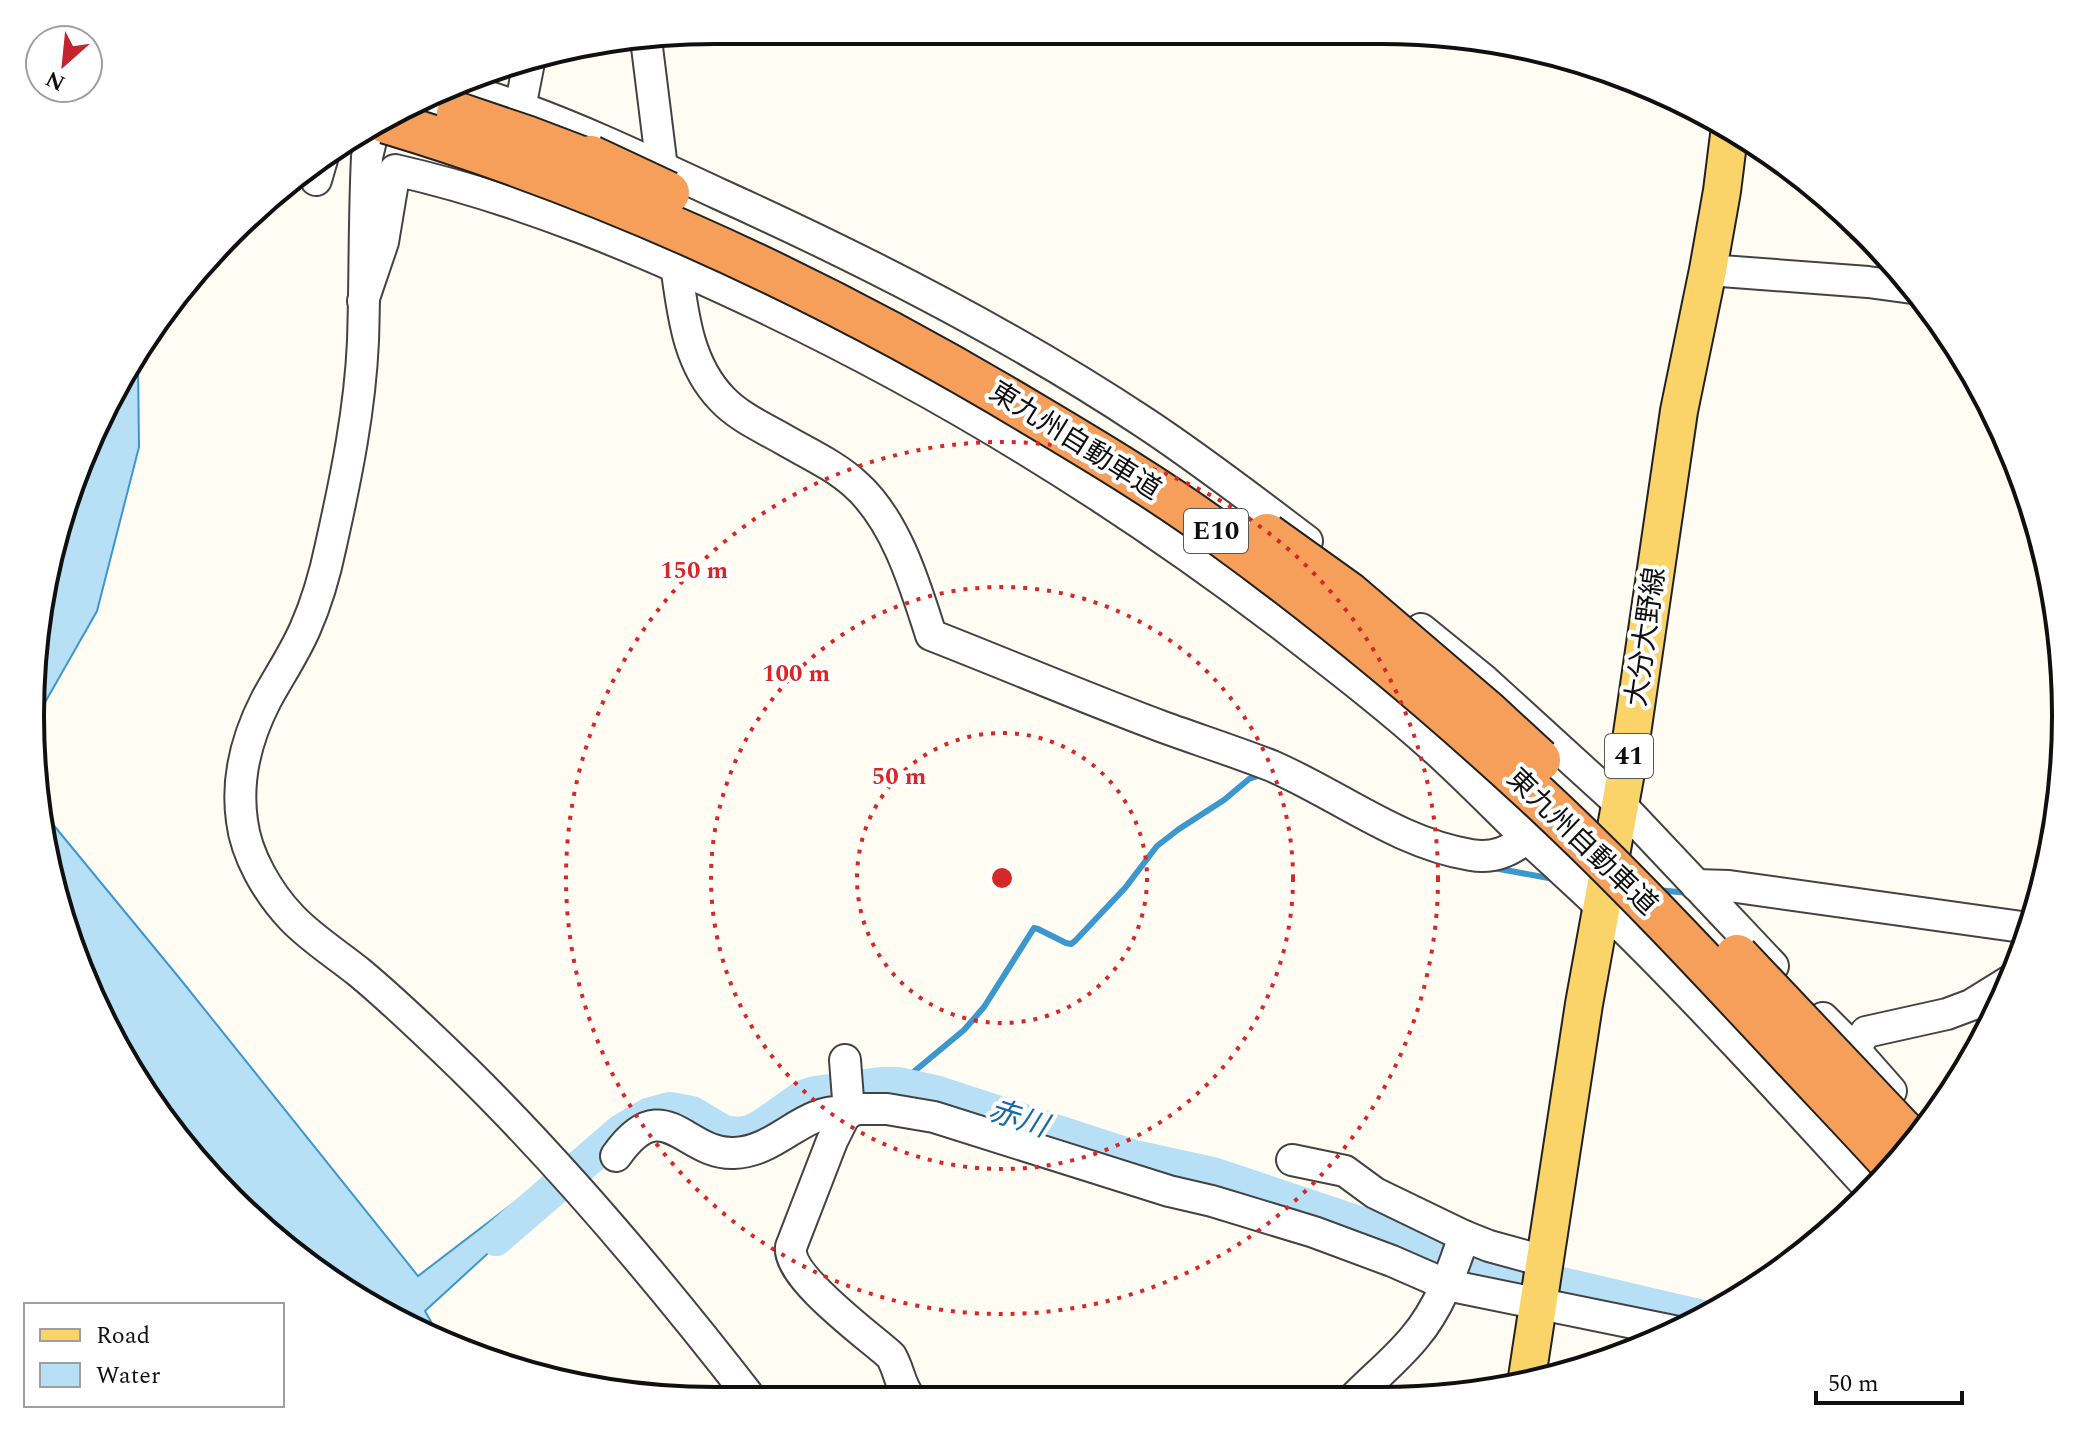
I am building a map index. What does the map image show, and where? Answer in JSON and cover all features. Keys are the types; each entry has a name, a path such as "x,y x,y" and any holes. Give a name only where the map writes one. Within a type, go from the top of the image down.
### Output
{"highway":[{"path":"449,99 664,180"},
{"name":"東九州自動車道","path":"434,106 664,180 748,229 983,350 1094,417 1207,492 1348,593 1487,712 1648,864 1905,1134"},
{"name":"東九州自動車道","path":"396,125 516,165 658,220 858,315 969,375 1099,453 1218,533 1323,613 1532,791 1714,972 1886,1157"},
{"path":"372,139 516,165"}],"main road":[{"name":"大分大野線","path":"1528,1370 1584,1004 1621,805 1679,411 1708,270 1728,141"}],"street":[{"path":"647,48 676,267 688,337 698,362 722,400 743,416 839,472 866,495 898,546 931,635 1270,766 1381,824 1431,845 1485,856 1508,851 1527,838"},
{"path":"520,108 527,72"},
{"path":"470,91 520,108 664,180 827,244 958,312 1050,364 1146,424 1246,495 1424,631 1525,717 1621,805 1917,1119"},
{"path":"371,139 367,157 363,343 354,436 320,591 304,631 250,734 241,789 242,822 252,858 291,917 427,1035 556,1164 742,1387"},
{"path":"363,301 383,242 395,170 450,182 581,228 676,267 822,336 1005,435 1201,564 1372,695 1434,748 1602,907 1735,1043 1863,1181"},
{"path":"1708,270 1896,286"},
{"path":"1696,885 1729,886 2017,926"},
{"path":"1854,1049 1866,1032 1947,1014 1971,1005 1992,992"},
{"path":"845,1060 849,1112 832,1141 791,1247 791,1258 829,1303 891,1356 902,1387"},
{"path":"616,1156 636,1132 655,1126 674,1129 715,1151 742,1153 768,1144 822,1114 872,1108 908,1111 1314,1232 1447,1285 1656,1327"},
{"path":"1292,1160 1345,1171 1375,1193 1464,1236 1544,1261"},
{"path":"1365,1387 1415,1337 1447,1285 1464,1236"}],"water":[{"path":"138,373 139,447 97,611 44,704 50,628 67,542 95,459"},
{"path":"53,825 418,1276 520,1198 533,1212 425,1311 432,1324 342,1274 307,1248 241,1190 183,1124 134,1051 95,972 67,889"}],"waterway":[{"path":"899,1084 964,1030 984,1007 1034,928 1071,944 1125,888 1157,846 1249,779 1263,774"},
{"path":"1494,868 1554,879"},
{"path":"1657,890 1689,893"},
{"name":"赤川","path":"496,1239 621,1131 648,1115 670,1109 692,1113 724,1132 740,1134 762,1126 803,1097 815,1093 899,1084 935,1092 1131,1156 1213,1174 1493,1268 1686,1313"}]}
